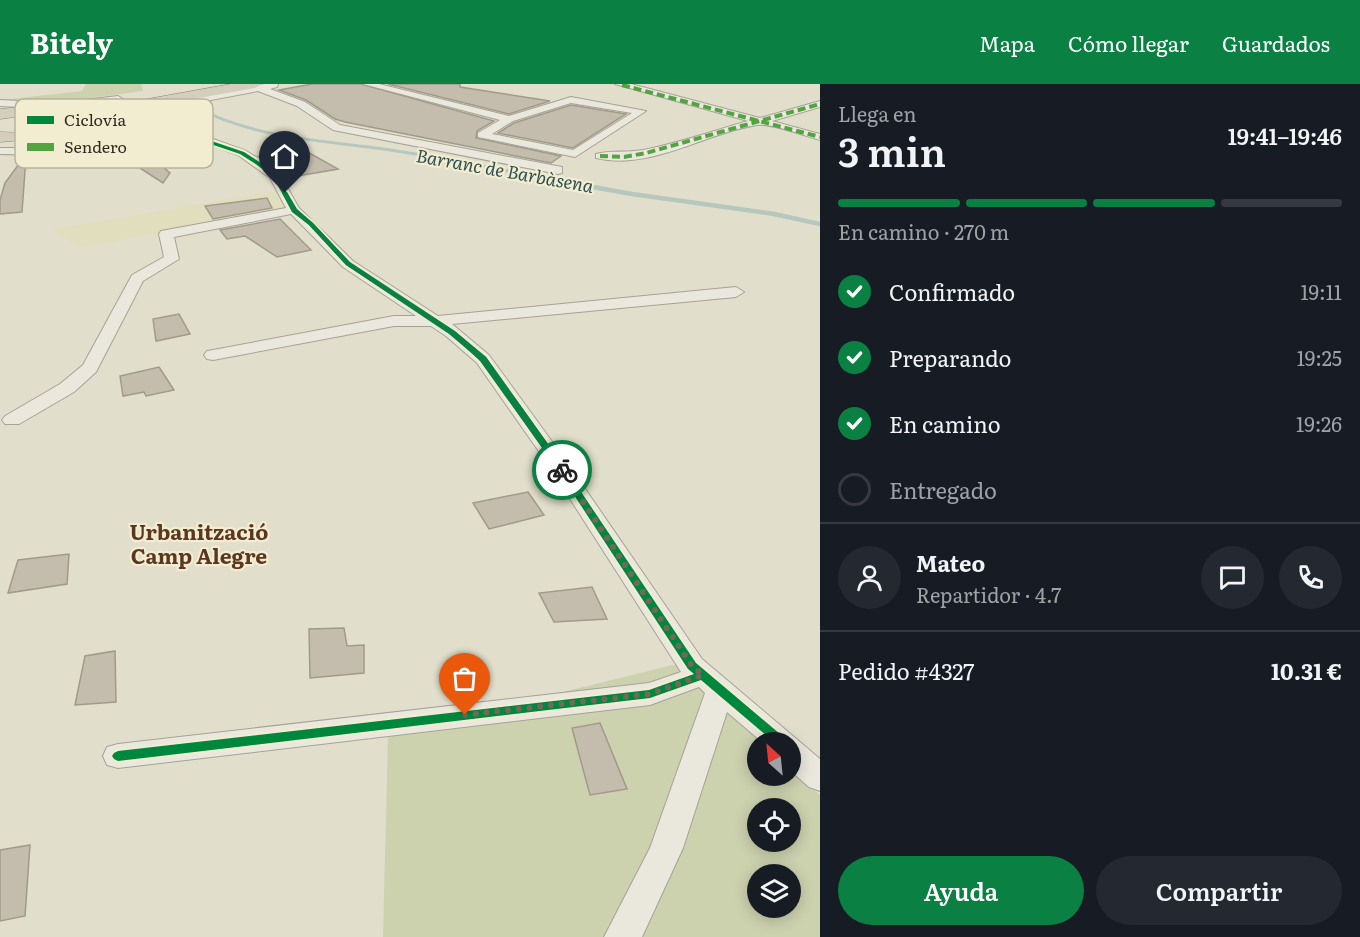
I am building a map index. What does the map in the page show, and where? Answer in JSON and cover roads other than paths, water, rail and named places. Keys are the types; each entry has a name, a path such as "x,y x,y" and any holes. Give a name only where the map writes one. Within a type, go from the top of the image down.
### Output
{"highway":[{"path":"148,99 222,85"},
{"path":"177,99 257,86"},
{"path":"0,114 15,112"}],"street":[{"path":"190,99 257,86 282,84"},
{"path":"368,84 509,119 571,100 640,111 575,154 482,135 509,119"},
{"path":"623,84 820,137"},
{"path":"122,99 222,85"},
{"path":"257,86 301,104 337,128 558,170"},
{"path":"600,156 624,157 646,153 820,104"},
{"path":"0,105 15,108"},
{"path":"213,143 242,153 275,176 294,210 311,224 348,264 434,321 483,359 557,462 692,666 770,732"},
{"path":"12,420 66,388 90,368 137,278 172,259 166,234 294,210"},
{"path":"213,355 394,321 434,321 736,292"},
{"path":"118,756 650,694 711,682"},
{"path":"622,937 640,909 689,789 711,682"},
{"path":"801,761 820,778"}],"waterway":[{"name":"Barranc de Barbàsena","path":"213,116 239,125 286,136 404,152 545,178"},
{"name":"Barranc de Barbàsena","path":"537,177 632,194 774,214 820,224"}],"district":[{"name":"Urbanització Camp Alegre","path":"199,542"}]}
